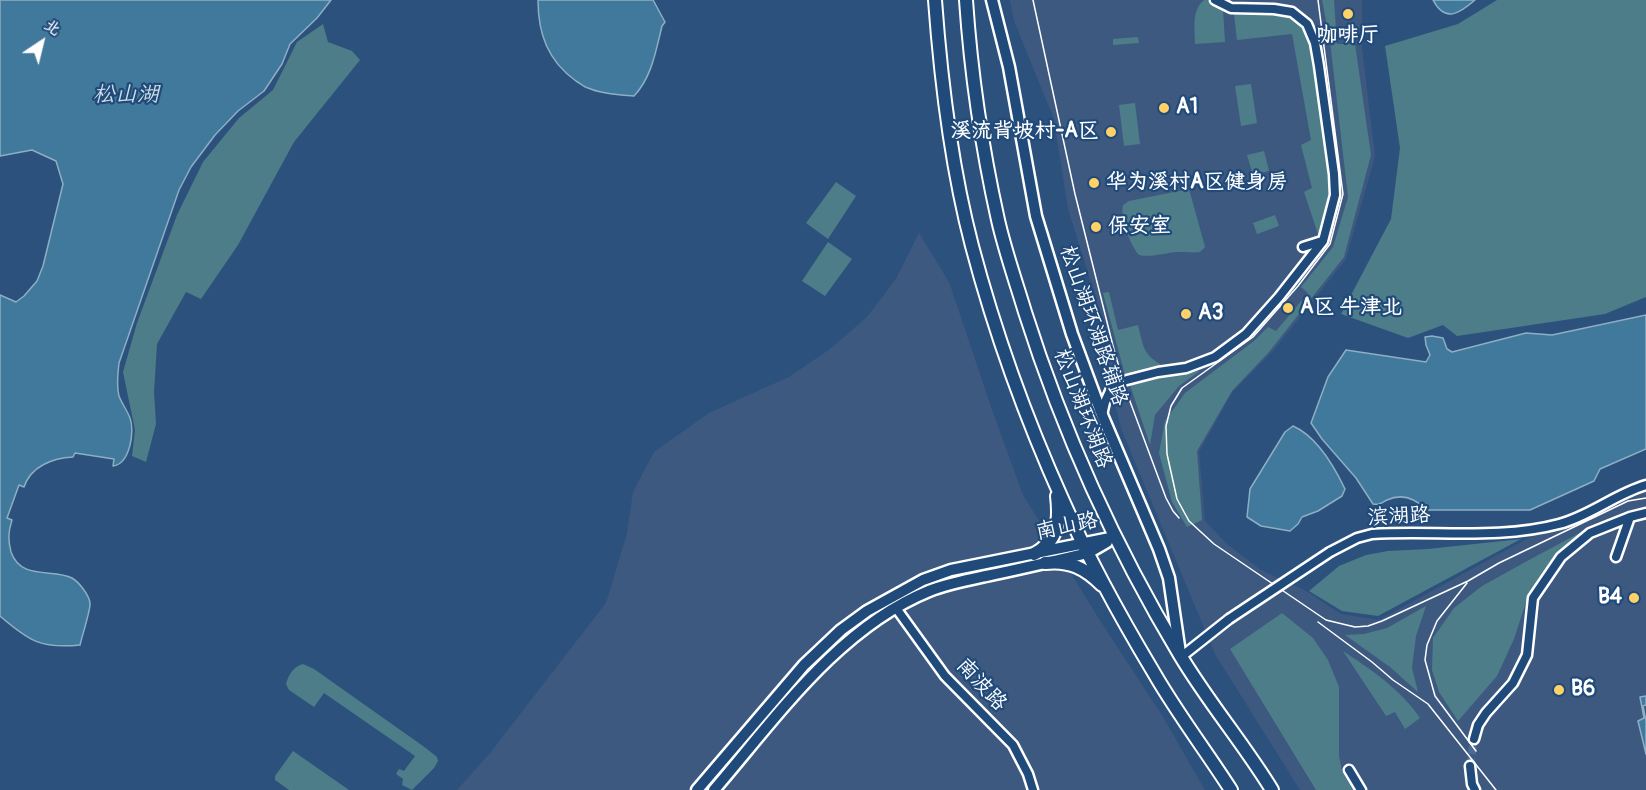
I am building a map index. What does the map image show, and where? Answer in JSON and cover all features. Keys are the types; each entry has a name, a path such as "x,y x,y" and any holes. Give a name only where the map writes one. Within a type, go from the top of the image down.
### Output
{"main road":[{"path":"934,0 950,140 972,246 1001,342 1033,429 1055,483 1109,592 1154,674 1231,790"},
{"name":"松山湖环湖路","path":"966,0 969,45 977,102 999,222 1032,334 1054,397 1091,487 1136,579 1181,657 1272,790"},
{"name":"松山湖环湖路辅路","path":"992,0 1009,67 1036,216 1069,324 1102,415 1169,578 1181,657"},
{"path":"1034,554 1050,542 1056,529 1058,505 1055,483"},
{"name":"南山路","path":"714,790 814,674 849,640 896,608 928,591 1045,563 1115,537"},
{"name":"南山路","path":"697,790 804,665 841,630 867,611 895,594 951,570 1034,554 1086,548"},
{"path":"1045,563 1061,562 1076,566 1109,592"}],"street":[{"path":"1102,415 1111,389 1123,381 1186,368 1215,357 1246,334 1279,297 1323,241 1335,195 1335,174 1315,43 1307,24 1292,12 1274,9 1231,8 1215,0"},
{"path":"1303,248 1323,241"},
{"name":"滨湖路","path":"1181,657 1229,619 1330,552 1357,538 1372,534 1516,532 1544,528 1572,521 1646,485"},
{"path":"1473,739 1486,713 1522,672 1527,655 1533,598 1561,557 1590,533 1646,513"},
{"path":"1616,557 1630,517"},
{"name":"南波路","path":"896,608 945,676 1013,745 1028,774 1033,790"},
{"path":"1470,766 1475,790"},
{"path":"1349,770 1360,790"}],"shaded area":[{"path":"1010,0 1362,0 1362,48 1375,156 1346,259 1273,351 1233,391 1199,452 1205,521 1227,544 1261,570 1306,591 1341,614 1379,620 1561,520 1646,478 1646,790 1300,790 1215,654 1122,431 1111,389 1095,295 1068,209 1054,119 1014,21"},
{"path":"919,233 949,282 1023,495 1099,619 1163,717 1205,790 457,790 490,753 606,603 627,533 633,492 654,452 709,413 789,377 830,349 867,317 896,279"}],"green space":[{"path":"1204,0 1223,10 1225,42 1195,44 1195,15"},
{"path":"1322,0 1334,0 1337,44 1355,44 1371,155 1344,257 1269,352 1232,391 1197,451 1202,520 1187,527 1172,502 1159,453 1165,421 1185,393 1254,341 1268,327 1276,331 1308,293 1301,287 1333,247 1348,197 1330,41"},
{"path":"1497,0 1646,0 1646,297 1605,314 1457,336 1443,325 1408,338 1341,314 1391,219 1400,148 1385,46 1458,24"},
{"path":"1272,13 1290,17 1298,21 1307,31 1312,45 1330,172 1329,195 1318,234 1304,192 1312,188 1301,145 1311,140 1292,34 1237,40 1234,14"},
{"path":"323,24 328,42 352,51 360,60 294,142 238,245 201,299 186,292 157,344 154,392 156,424 146,462 132,456 135,430 123,372 137,323 177,215 203,162 239,118 273,90 297,42"},
{"path":"1138,37 1139,43 1113,45 1113,39"},
{"path":"1251,84 1257,123 1241,126 1235,86"},
{"path":"1135,103 1140,144 1124,146 1119,105"},
{"path":"1264,151 1269,171 1253,175 1247,155"},
{"path":"836,182 856,196 828,239 806,223"},
{"path":"1189,189 1205,247 1200,252 1139,255 1127,231 1123,217 1123,205 1129,201"},
{"path":"1275,215 1279,226 1257,234 1253,223"},
{"path":"828,242 852,259 825,296 802,281"},
{"path":"1109,292 1118,330 1138,325 1145,350 1165,367 1125,375 1103,293"},
{"path":"1200,371 1179,386 1155,415 1150,445 1130,385 1175,374"},
{"path":"1587,529 1559,554 1528,596 1514,639 1497,676 1458,721 1439,692 1432,670 1433,638 1454,608 1482,586"},
{"path":"1521,539 1378,616 1342,611 1309,591 1339,566 1366,555"},
{"path":"1426,606 1416,636 1412,668 1418,692 1390,667 1345,635 1364,634 1387,628"},
{"path":"1282,613 1313,638 1328,660 1339,687 1339,756 1342,771 1353,790 1316,790 1230,649"},
{"path":"1343,651 1395,689 1420,718 1405,729 1395,712 1386,716"},
{"path":"303,664 314,669 437,757 438,761 434,768 412,790 402,785 403,779 396,774 399,769 404,771 415,756 324,693 314,707 289,690 286,684 290,674"},
{"path":"293,751 349,790 289,790 275,780 275,776"}],"water":[{"name":"松山湖","path":"0,0 331,0 317,18 290,44 282,64 264,91 238,111 215,135 191,167 179,190 119,363 118,392 130,418 132,431 130,446 124,459 113,466 114,459 75,453 73,457 44,464 32,474 24,487 19,485 7,518 12,520 9,536 11,552 22,567 38,572 65,575 75,580 84,589 90,604 80,645 55,646 36,641 19,632 0,616 0,295 16,302 37,281 43,266 63,184 56,161 32,150 0,156"},
{"path":"538,0 653,0 665,22 649,72 634,96 593,90 576,81 558,65 546,46 540,24"},
{"path":"1433,0 1475,0 1458,12 1447,14 1442,12"},
{"path":"1646,315 1646,449 1600,469 1594,481 1530,510 1427,510 1418,502 1403,497 1373,504 1356,478 1311,423 1328,377 1346,350 1426,362 1430,355 1425,337 1443,338 1447,349 1452,352 1526,333 1552,335"},
{"path":"1293,426 1317,444 1345,489 1342,496 1318,511 1302,517 1290,531 1261,526 1247,517 1250,489 1285,432"},
{"path":"1646,696 1646,705 1643,706 1646,721 1646,754 1638,721 1644,718 1640,697"}],"tunnel":[{"path":"1470,766 1474,739"}],"tram line":[{"path":"1033,0 1075,194 1113,346 1125,388 1166,498 1179,518"},
{"path":"1318,0 1343,194 1330,244 1298,286 1253,337 1182,388 1171,406 1166,426 1167,454 1177,499 1189,521 1214,544 1326,620 1355,627 1368,626 1382,621 1628,501 1646,498"},
{"path":"1467,583 1437,621 1427,645 1425,660 1435,696 1476,751"},
{"path":"1318,622 1428,704 1496,790"}],"place":[{"name":"咖啡厅","path":"1348,14"},
{"name":"A1","path":"1164,108"},
{"name":"溪流背坡村-A区","path":"1111,132"},
{"name":"华为溪村A区健身房","path":"1094,183"},
{"name":"保安室","path":"1096,227"},
{"name":"A区 牛津北","path":"1288,308"},
{"name":"A3","path":"1186,314"},
{"name":"B4","path":"1634,598"},
{"name":"B6","path":"1559,690"}]}
